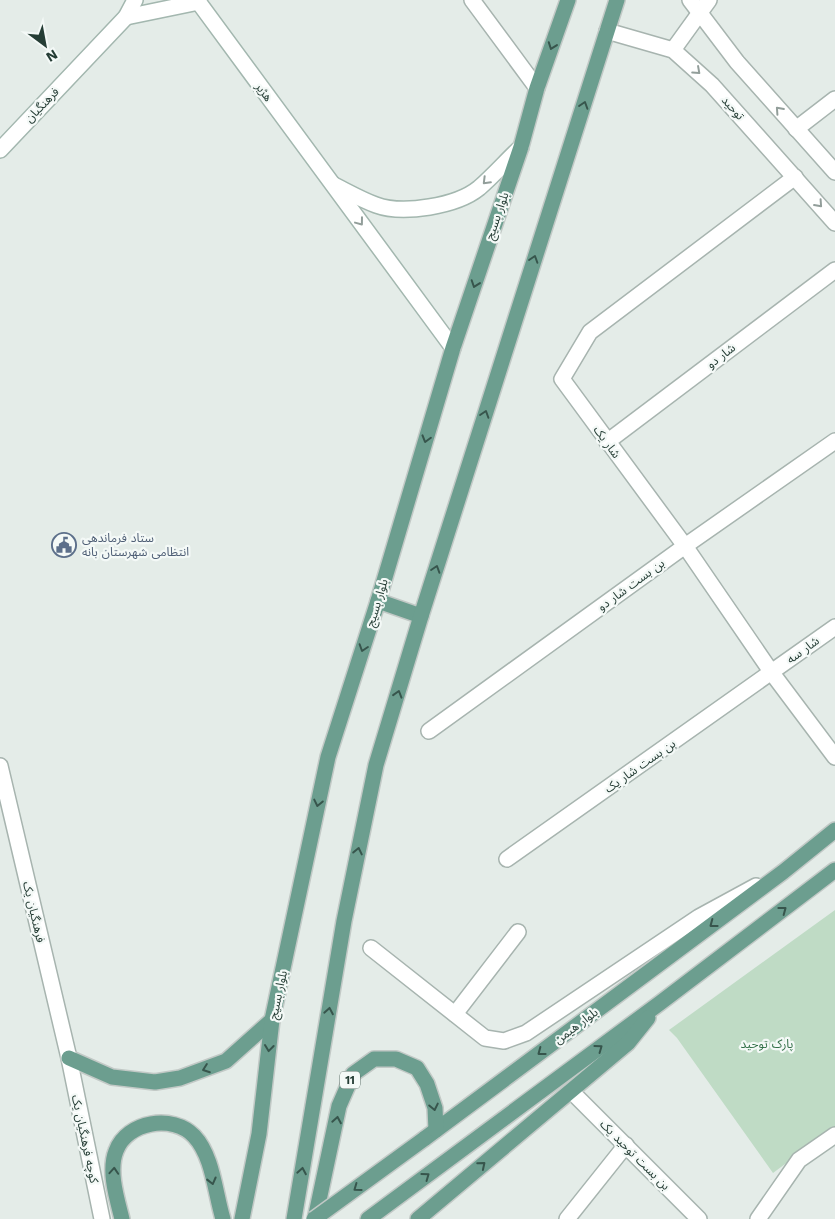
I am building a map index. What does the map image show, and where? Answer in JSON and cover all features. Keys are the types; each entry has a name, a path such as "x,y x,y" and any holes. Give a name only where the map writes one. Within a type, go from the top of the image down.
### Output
{"main road":[{"name":"بلوار بسیج","path":"242,1219 259,1134 272,1020 328,757 378,601 453,348 520,147 537,88 568,0"},
{"path":"294,1219 344,921 376,765 421,616 618,0"},
{"path":"378,601 421,616"},
{"name":"بلوار هیمن","path":"314,1219 783,872 835,830"},
{"path":"368,1219 660,1003 835,870"},
{"path":"418,1219 628,1043 660,1003"},
{"path":"69,1058 112,1077 155,1082 180,1078 226,1061 272,1020"},
{"name":"11","path":"314,1219 330,1158 339,1106 353,1074 374,1059 396,1059 417,1068 428,1084 435,1108 430,1134"},
{"path":"122,1219 114,1180 115,1152 122,1140 134,1130 152,1123 182,1126 194,1136 207,1157 223,1219"}],"street":[{"name":"فرهنگیان","path":"0,150 126,17 135,0"},
{"path":"472,0 537,88"},
{"path":"690,0 737,62 835,172"},
{"path":"673,50 709,0"},
{"path":"126,17 198,1"},
{"name":"هژیر","path":"198,1 453,348"},
{"name":"توحید","path":"607,32 673,50 712,85 835,223"},
{"path":"796,129 835,99"},
{"name":"هژیر","path":"331,183 378,206 411,209 435,206 455,202 478,189 520,147"},
{"name":"شار یک","path":"795,177 590,332 562,380 685,546 772,673 835,757"},
{"name":"شار دو","path":"607,442 835,270"},
{"name":"بن بست شار دو","path":"429,731 685,546 835,441"},
{"name":"شار سه","path":"772,673 835,626"},
{"name":"بن بست شار یک","path":"507,859 772,673"},
{"name":"فرهنگیان یک","path":"0,766 6,820 69,1058"},
{"path":"372,948 485,1038 504,1041 526,1033 699,917 783,872"},
{"path":"455,1014 518,932"},
{"name":"کوچه فرهنگیان یک","path":"69,1058 102,1219"},
{"name":"بن بست توحید یک","path":"571,1091 699,1219"},
{"path":"758,1219 799,1160 835,1135"},
{"path":"567,1219 626,1145"}],"green space":[{"name":"پارک توحید","path":"835,910 835,1127 773,1173 677,1038 669,1030"}],"place":[{"name":"ستاد فرماندهی انتظامی شهرستان بانه","path":"64,545"}]}
